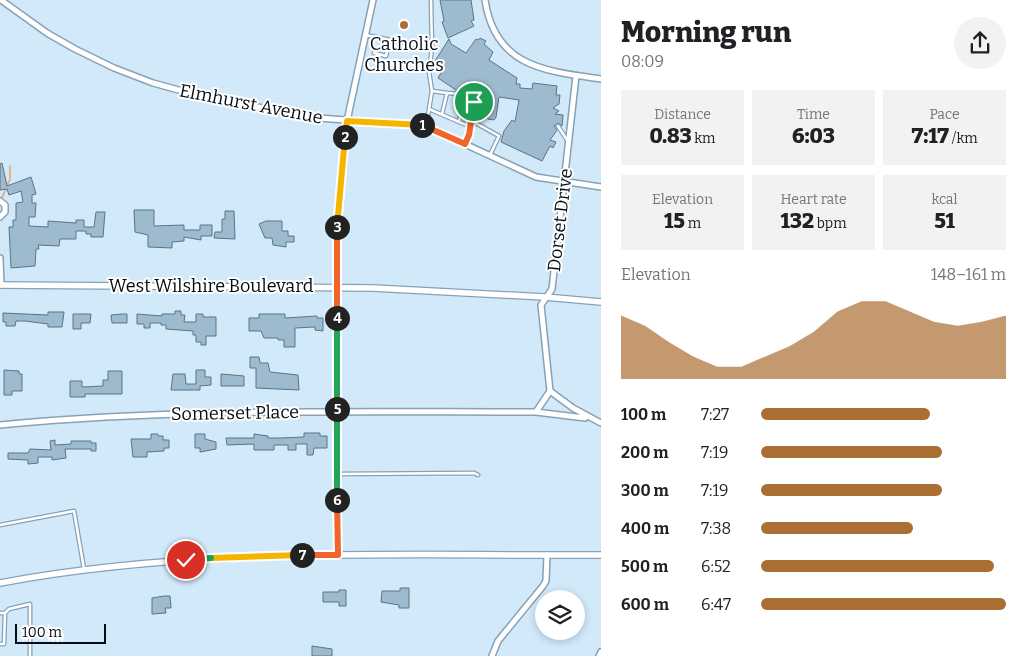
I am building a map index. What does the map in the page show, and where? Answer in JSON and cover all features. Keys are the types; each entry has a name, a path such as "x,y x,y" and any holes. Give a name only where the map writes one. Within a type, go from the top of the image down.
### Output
{"street":[{"name":"Elmhurst Avenue","path":"1,0 75,49 114,68 153,83 246,106 347,121 412,123 426,126 536,177 601,187"},
{"path":"338,555 336,288 339,202 347,121 373,0"},
{"path":"485,0 490,25 499,40 513,54 541,70 601,79"},
{"name":"Dorset Drive","path":"550,391 541,305 552,289 576,76"},
{"path":"0,201 5,205 6,212 0,217"},
{"path":"0,258 0,285"},
{"name":"West Wilshire Boulevard","path":"0,285 336,288 545,297 601,302"},
{"path":"536,412 550,391 590,418 601,423"},
{"name":"Somerset Place","path":"0,425 132,416 337,412 536,412 590,418"},
{"path":"0,583 84,571 202,558 338,555 601,556"},
{"path":"492,656 498,641 546,581 547,555"},
{"path":"599,656 601,652"}],"lane":[{"path":"426,126 432,91 429,72 432,48 431,0"},
{"path":"365,35 432,48"},
{"path":"374,54 386,56 390,40"},
{"path":"432,91 464,94"},
{"path":"442,114 447,93"},
{"path":"465,144 471,127 474,104 469,98"},
{"path":"459,122 463,103"},
{"path":"429,109 471,127"},
{"path":"472,121 499,136 490,155"},
{"path":"558,126 569,142"},
{"path":"337,474 474,472 478,475"},
{"path":"0,525 74,511 84,571"},
{"path":"0,613 30,604 30,656"},
{"path":"0,644 4,644 5,613"}],"building":[{"path":"440,0 471,0 474,20 471,21 474,26 448,38 442,22 444,21"},
{"path":"480,38 486,41 484,44 493,52 489,60 517,78 516,84 520,84 520,88 532,89 533,83 557,86 556,95 560,95 559,104 553,108 559,111 555,114 563,115 562,126 558,123 554,126 557,130 550,140 556,142 553,148 550,146 542,161 501,142 504,131 512,120 515,122 519,100 499,97 496,117 494,120 488,119 484,115 476,115 478,100 469,95 466,98 467,101 462,98 466,96 466,92 456,90 438,78 443,70 433,64 449,39 451,44 466,53 476,39"},
{"path":"2,163 7,186 31,177 36,194 32,195 32,203 36,203 35,217 29,217 29,226 48,227 48,221 76,223 76,220 84,220 84,227 94,227 96,212 105,212 103,237 91,237 91,234 86,234 86,231 76,231 76,239 60,239 59,246 38,245 39,249 36,249 35,266 11,268 9,227 13,227 13,220 16,220 16,203 23,202 21,191 9,195 7,189 0,190 0,164"},
{"path":"134,210 154,210 154,226 184,225 184,230 200,230 200,225 212,225 212,236 201,236 201,240 184,237 184,241 172,242 172,248 148,247 148,235 135,232"},
{"path":"225,211 234,211 235,239 214,238 215,232 222,232 222,219 225,219"},
{"path":"266,221 282,221 282,231 288,231 288,236 294,236 294,242 286,242 286,247 273,245 272,238 265,238 259,224"},
{"path":"175,311 181,311 181,315 185,315 184,322 196,322 196,314 203,314 203,317 216,317 216,336 206,336 206,345 201,345 201,342 196,342 196,335 193,335 193,331 166,329 166,325 161,325 161,323 150,323 150,328 144,328 144,324 137,324 137,314 162,316 162,314 175,314"},
{"path":"48,312 64,312 62,327 48,327 48,324 25,321 16,321 15,326 6,326 6,322 3,322 3,313 48,315"},
{"path":"73,314 91,314 90,323 81,323 81,329 73,329"},
{"path":"127,314 127,323 112,323 111,315"},
{"path":"259,314 285,314 285,318 317,316 317,318 323,318 323,331 315,330 315,327 295,328 295,347 284,347 284,340 264,338 261,331 249,331 249,318 259,318"},
{"path":"250,357 259,357 260,363 268,363 270,372 298,375 299,390 256,388 256,368 250,368"},
{"path":"4,370 19,371 19,374 22,374 22,391 12,391 12,395 4,395"},
{"path":"196,370 205,370 205,377 211,377 211,385 200,386 200,390 171,390 173,374 185,374 186,384 196,384"},
{"path":"108,371 122,371 122,394 85,394 85,397 70,397 70,381 82,381 82,387 103,386 103,380 108,380"},
{"path":"221,374 244,376 244,386 221,386"},
{"path":"304,433 320,433 320,436 327,436 327,448 314,448 313,455 307,455 307,444 296,444 296,450 288,450 288,445 274,445 274,450 254,450 254,444 227,445 226,438 254,438 254,434 268,436 268,438 304,437"},
{"path":"151,434 158,434 158,436 163,436 163,440 169,440 169,448 164,448 164,451 147,452 147,457 133,457 131,439 151,439"},
{"path":"195,434 205,434 205,439 216,442 216,449 200,452 200,448 195,448"},
{"path":"55,440 55,445 71,444 71,441 91,441 91,443 96,443 96,451 91,451 91,449 65,449 66,458 52,460 52,457 38,457 38,463 28,464 28,460 8,459 8,453 28,453 30,449 51,450 50,441"},
{"path":"400,588 409,588 409,608 399,608 399,605 381,602 382,591 400,591"},
{"path":"339,590 346,590 346,606 339,606 339,602 323,602 323,592 339,592"},
{"path":"170,596 171,608 165,608 166,613 152,614 152,598"},
{"path":"312,646 332,649 332,656 312,656"}],"waterway":[{"path":"2,198 10,179 10,166"}],"place":[{"name":"Catholic Churches","path":"404,25"}],"route":[{"path":"186,560 264,555 338,555 336,254 347,121 412,123 434,128 465,144 472,121 474,102"}]}
